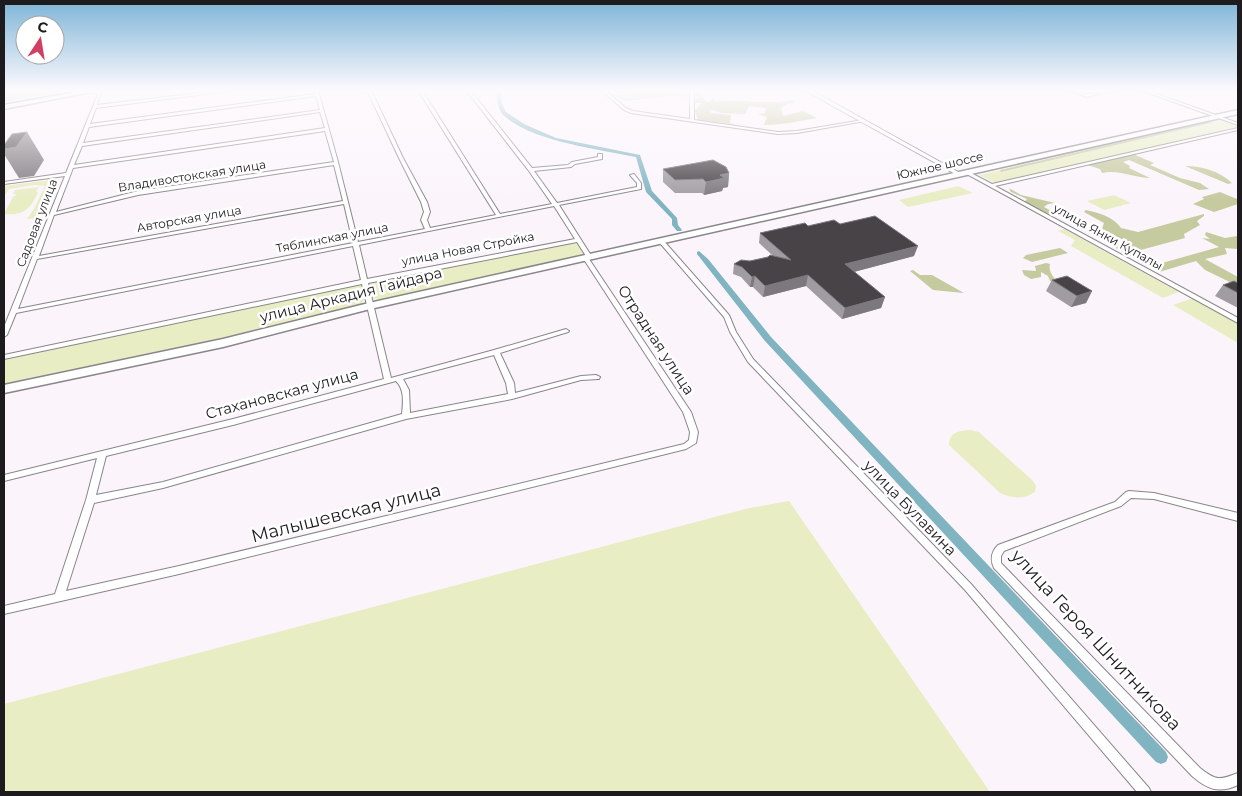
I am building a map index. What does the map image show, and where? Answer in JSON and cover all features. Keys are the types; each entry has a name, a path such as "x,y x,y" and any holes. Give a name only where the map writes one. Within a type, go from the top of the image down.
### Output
{"main road":[{"name":"Южное шоссе","path":"706,231 1172,127"},
{"name":"улица Аркадия Гайдара","path":"4,389 223,343 369,306 706,231"}],"street":[{"name":"Садовая улица","path":"4,335 87,127"},
{"path":"79,145 207,127"},
{"path":"386,127 424,202 427,212 424,220 428,230"},
{"path":"443,127 499,216"},
{"name":"Отрадная улица","path":"497,127 556,205 587,258 687,412 694,432 693,441"},
{"path":"742,127 790,133 826,127"},
{"name":"улица Янки Купалы","path":"875,127 991,186 1238,321"},
{"path":"70,167 326,129 357,244 369,306 388,380"},
{"path":"991,186 1238,129"},
{"path":"531,170 569,166 574,163 600,158 600,155"},
{"name":"Владивостокская улица","path":"53,214 138,193 336,163"},
{"name":"Садовая улица","path":"4,183 67,174"},
{"name":"Тяблинская улица","path":"13,312 639,188 632,175"},
{"name":"Авторская улица","path":"35,258 346,202"},
{"name":"улица Новая Стройка","path":"4,357 364,281 577,240"},
{"name":"улица Булавина","path":"661,241 727,316 733,332 750,360 968,587 1145,792"},
{"name":"Стахановская улица","path":"4,478 102,455 496,352 566,331"},
{"path":"496,352 510,383 512,396"},
{"path":"90,500 163,485 406,416 512,396 581,378 596,377"},
{"path":"396,378 403,382 406,391 406,416"},
{"name":"Малышевская улица","path":"4,610 678,448 693,441"},
{"path":"59,598 102,455"},
{"name":"улица Героя Шнитникова","path":"1238,517 1154,496 1129,494 1118,504 1001,548 996,552 995,558 997,565 1196,772 1208,782 1223,786 1238,779"}],"green space":[{"path":"1185,127 1193,127 1001,172 1000,170"},
{"path":"1193,127 1237,127 995,183 979,175 1000,170 1002,172"},
{"path":"1133,154 1154,163 1150,165 1180,178 1200,183 1209,189 1199,190 1129,160 1123,162 1130,166 1129,168 1150,178 1114,172 1102,173 1100,169 1087,165"},
{"path":"1185,166 1210,170 1222,175 1232,183 1228,184"},
{"path":"55,180 35,218 27,219 45,186 35,185 9,189 4,197 4,186"},
{"path":"958,186 973,193 908,207 899,200"},
{"path":"39,187 36,191 38,193 35,199 26,210 17,214 4,214 13,197 17,194 13,194 15,190"},
{"path":"1009,188 1021,195 1055,203 1044,207 1055,213 1046,214 1024,203 1027,199 1011,192"},
{"path":"1220,192 1237,199 1238,204 1214,212 1193,204 1204,199 1202,197"},
{"path":"1114,195 1131,203 1104,210 1087,201"},
{"path":"1086,210 1110,218 1121,228 1138,232 1204,214 1197,221 1200,225 1184,234 1185,238 1137,251 1135,255 1155,265 1219,247 1202,238 1210,239 1205,235 1206,232 1225,238 1237,236 1238,249 1225,248 1227,254 1205,259 1238,277 1238,286 1205,270 1196,261 1159,272 1112,246 1123,247 1131,244 1102,229 1104,223 1084,212"},
{"path":"1064,229 1179,292 1163,298 1071,246 1075,240 1058,231"},
{"path":"576,242 583,251 583,255 380,300 372,298 368,283 370,281"},
{"path":"1060,248 1068,253 1032,262 1023,258 1026,255"},
{"path":"1046,263 1050,264 1051,273 1061,286 1050,281 1048,276 1041,272 1041,277 1031,279 1024,275 1022,270 1036,271 1035,266"},
{"path":"913,270 920,275 932,275 964,293 933,290 910,271"},
{"path":"354,284 362,285 365,297 362,304 241,334 4,384 4,358"},
{"path":"1193,298 1238,324 1238,343 1173,305"},
{"path":"971,430 979,432 1033,481 1036,486 1035,492 1018,497 1000,493 949,445 949,440 953,434 959,431"},
{"path":"789,501 990,792 4,792 4,704 749,508"}],"building":[{"path":"27,132 16,147 4,149 4,145 12,134"},
{"path":"713,160 726,167 729,173 720,175 724,178 706,182 703,179 675,180 663,169"},
{"path":"875,216 918,246 845,264 885,297 845,308 808,275 765,286 755,276 752,277 742,267 734,264 741,260 750,261 770,255 791,260 760,233 805,223 808,226 834,220 840,224"},
{"path":"1067,276 1092,291 1077,296 1052,280"},
{"path":"1234,281 1238,283 1238,293 1223,285"}],"waterway":[{"path":"527,127 555,139 638,156 649,192 675,219 675,225 679,230"},
{"path":"699,253 768,339 1161,757"}]}
